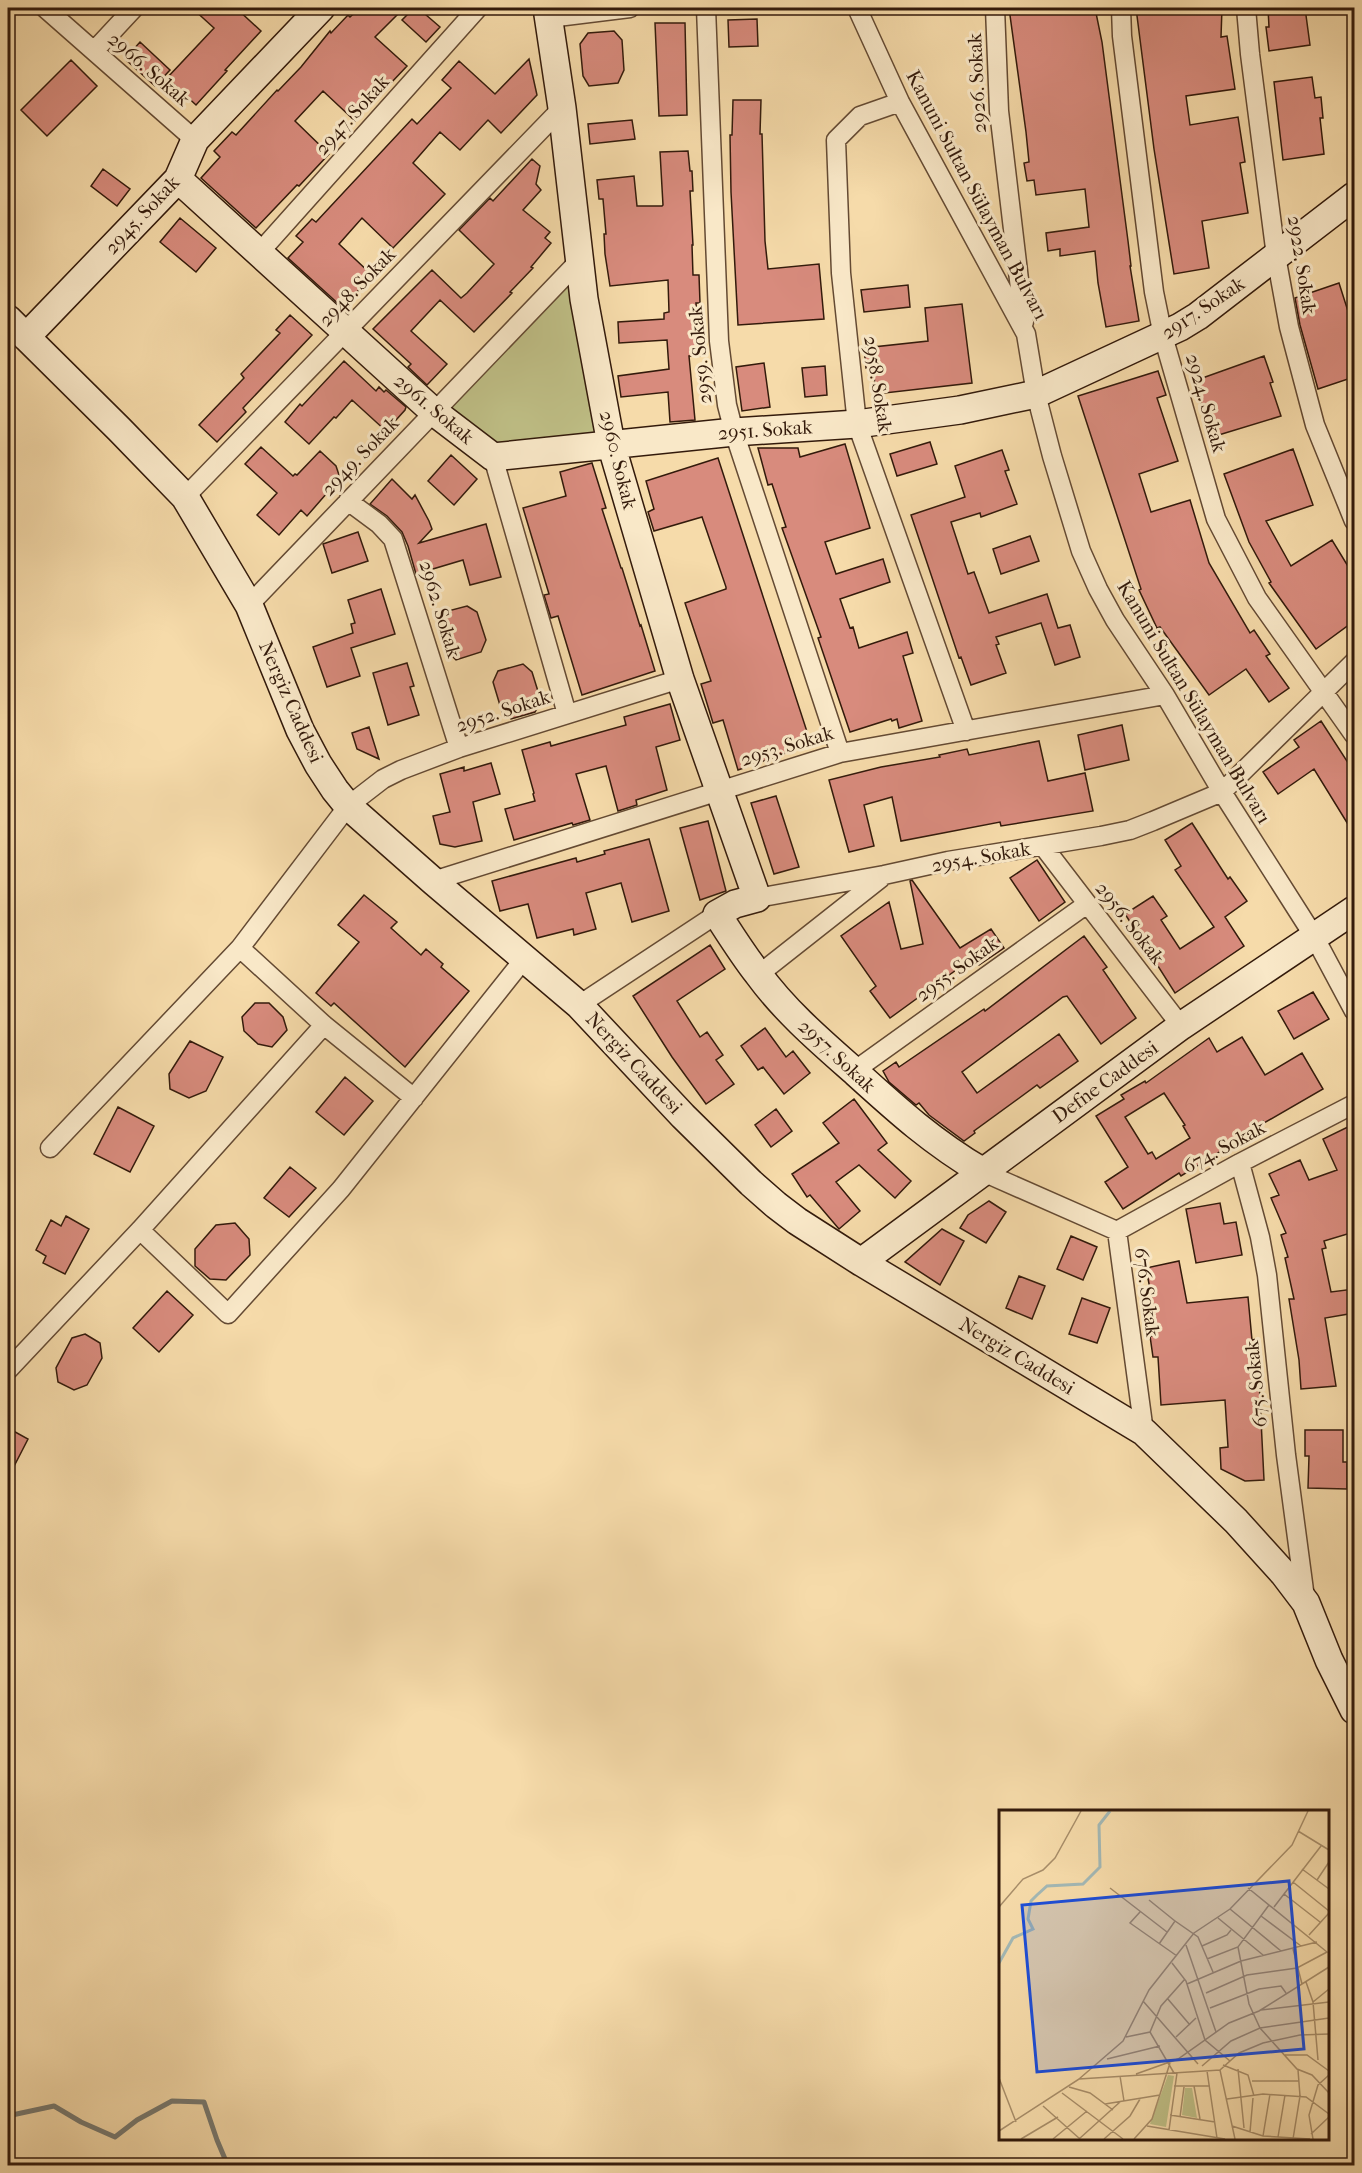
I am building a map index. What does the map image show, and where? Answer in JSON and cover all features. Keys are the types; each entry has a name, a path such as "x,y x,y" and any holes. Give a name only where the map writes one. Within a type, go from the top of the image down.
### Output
{"street":[{"name":"2966. Sokak","path":"45,8 195,140"},
{"path":"94,51 134,8"},
{"name":"2945. Sokak","path":"17,328 178,179 195,140 321,8"},
{"name":"2947. Sokak","path":"259,253 478,8"},
{"path":"548,13 630,8"},
{"name":"2959. Sokak","path":"706,8 719,341 727,405 840,753"},
{"name":"Kanuni Sultan Sülayman Bulvarı","path":"857,8 900,102 1026,334 1036,393 1068,513 1081,551 1114,620 1165,695 1222,792 1315,938 1354,1011"},
{"name":"2926. Sokak","path":"995,8 999,111 1026,334"},
{"name":"2924. Sokak","path":"1121,8 1122,36 1153,280 1163,336 1216,519 1257,598 1354,735"},
{"name":"2922. Sokak","path":"1246,8 1276,256 1288,327 1315,425 1354,521"},
{"name":"2960. Sokak","path":"548,13 562,108 579,261 611,444 680,679 757,898"},
{"name":"2958. Sokak","path":"900,102 860,116 836,140 841,273 857,424 966,731"},
{"name":"2948. Sokak","path":"184,496 562,108"},
{"name":"2961. Sokak","path":"178,179 434,412 493,457 567,714"},
{"name":"2917. Sokak","path":"1036,393 1163,336 1198,316 1354,196"},
{"name":"2949. Sokak","path":"249,605 579,261"},
{"name":"Nergiz Caddesi","path":"17,328 184,496 249,605 300,730 318,764 348,806 579,1005 683,1116 751,1183 797,1221 1144,1432 1236,1521 1284,1574 1306,1603 1329,1660 1354,1710"},
{"name":"2951. Sokak","path":"493,457 734,432 857,424 960,410 1036,393"},
{"name":"2962. Sokak","path":"348,501 379,524 393,538 459,748"},
{"name":"2954. Sokak","path":"579,1005 735,904 948,861 1130,830 1222,792 1354,662"},
{"name":"2952. Sokak","path":"50,1148 240,948 348,806 382,779 459,748 680,679"},
{"name":"2953. Sokak","path":"433,881 840,753 1165,695"},
{"name":"2956. Sokak","path":"1043,846 1181,1026"},
{"path":"758,975 885,875"},
{"name":"2955. Sokak","path":"854,1071 1087,904"},
{"name":"Defne Caddesi","path":"861,1262 1181,1026 1354,910"},
{"name":"2957. Sokak","path":"717,914 758,975 796,1018 915,1127 953,1155 983,1172"},
{"path":"240,948 324,1025 414,1098"},
{"path":"140,1230 228,1314 341,1189 524,959"},
{"path":"8,1370 140,1230 324,1025"},
{"name":"674. Sokak","path":"1117,1231 1240,1163 1354,1104"},
{"name":"675. Sokak","path":"1240,1163 1260,1237 1267,1275 1286,1455 1306,1603"},
{"name":"676. Sokak","path":"983,1172 1117,1231 1144,1432"}],"green space":[{"path":"566,285 578,293 599,438 504,451 448,410"}],"building":[{"path":"192,8 236,8 261,31 196,105 167,78 214,28"},
{"path":"360,8 389,8 397,15 375,37 407,66 355,121 323,91 295,121 329,154 256,228 201,178 220,157 214,151 232,132 236,135 301,67 330,31 331,33 348,15 350,17"},
{"path":"414,8 418,8 440,27 426,42 402,20"},
{"path":"1009,8 1095,8 1102,42 1139,321 1106,327 1095,251 1060,256 1060,249 1048,251 1046,233 1089,227 1085,189 1036,195 1034,180 1027,181 1024,163 1029,162 1026,132"},
{"path":"1136,8 1222,8 1221,37 1227,36 1235,89 1186,96 1190,125 1238,117 1245,162 1240,163 1248,213 1202,221 1209,268 1174,274 1154,149"},
{"path":"1268,8 1305,8 1310,45 1269,51 1266,27 1269,27"},
{"path":"757,19 758,46 729,47 728,20"},
{"path":"655,23 685,23 687,115 659,116"},
{"path":"614,31 622,40 624,70 618,83 589,86 583,76 580,44 588,33"},
{"path":"140,42 170,70 155,86 125,59"},
{"path":"529,59 537,95 501,133 488,120 460,150 440,132 413,163 445,194 393,248 362,218 339,244 372,275 343,308 288,258 303,242 296,236 312,219 316,222 412,119 417,124 451,88 442,80 459,61 495,94"},
{"path":"71,60 97,86 47,136 21,110"},
{"path":"1312,77 1315,98 1321,97 1323,118 1320,118 1324,154 1283,160 1274,82"},
{"path":"733,100 761,100 760,134 762,134 768,269 819,264 824,319 738,325 731,192 730,135 732,135"},
{"path":"632,120 635,139 590,144 588,124"},
{"path":"688,151 693,191 690,191 693,275 699,275 700,303 696,303 700,356 689,356 695,420 670,422 668,392 621,397 618,376 669,369 667,340 619,343 618,322 664,319 664,313 669,312 668,280 610,286 605,254 603,199 599,199 597,180 634,176 637,206 662,206 660,152"},
{"path":"532,159 540,166 536,184 541,190 523,210 550,232 545,238 551,243 531,267 533,268 510,292 512,293 474,332 440,300 411,331 447,364 427,385 408,367 411,364 373,329 432,270 461,298 467,293 494,264 459,230 490,198 493,201"},
{"path":"103,169 130,189 117,206 91,186"},
{"path":"180,218 216,248 196,272 160,242"},
{"path":"1339,283 1354,330 1354,377 1318,389 1295,298"},
{"path":"908,285 910,307 864,312 861,290"},
{"path":"962,304 972,383 876,394 873,368 866,368 864,348 928,341 925,308"},
{"path":"290,315 312,335 243,408 246,412 217,442 199,425 244,378 241,374 280,333 276,330"},
{"path":"1264,356 1281,416 1212,437 1194,381"},
{"path":"344,361 376,391 379,387 384,392 386,390 406,407 405,410 386,431 352,400 309,444 285,422"},
{"path":"764,363 770,407 742,411 736,367"},
{"path":"825,366 827,395 805,397 802,368"},
{"path":"1158,371 1166,395 1157,398 1178,461 1139,474 1151,512 1190,500 1209,563 1250,633 1254,630 1270,654 1266,656 1289,688 1269,702 1246,669 1209,695 1160,627 1157,628 1139,590 1141,589 1078,396"},
{"path":"930,442 937,464 897,476 890,454"},
{"path":"845,444 870,528 825,542 836,574 883,559 890,582 840,599 850,628 853,627 859,648 907,632 913,653 903,656 922,721 899,728 897,719 892,721 891,719 850,732 818,638 821,637 782,528 786,527 772,484 768,485 758,448 798,448 800,457"},
{"path":"261,447 293,476 297,475 320,451 336,466 340,478 307,516 301,510 279,535 257,515 277,493 245,464"},
{"path":"1293,449 1313,505 1266,521 1291,566 1332,540 1354,576 1354,621 1316,649 1269,583 1271,582 1249,542 1224,474"},
{"path":"1002,450 1009,470 1005,471 1017,504 981,517 980,513 951,522 968,574 974,572 989,613 1047,594 1058,628 1070,625 1080,657 1055,665 1041,623 996,637 999,644 996,645 1006,673 971,685 961,657 959,658 911,515 965,497 955,466"},
{"path":"451,455 477,479 454,505 428,481"},
{"path":"718,458 811,744 738,770 723,720 713,723 701,684 711,681 685,603 726,589 726,587 702,517 654,531 648,512 654,509 646,481"},
{"path":"592,463 606,508 602,509 655,671 582,695 558,616 551,618 544,595 549,594 523,508 566,496 560,472"},
{"path":"392,479 412,499 415,495 429,521 432,529 419,543 486,524 501,577 470,585 463,560 416,574 402,532 387,516 370,504"},
{"path":"358,532 368,561 332,573 323,544"},
{"path":"1030,536 1039,561 1001,574 993,549"},
{"path":"381,589 395,634 351,648 360,676 327,687 313,647 353,633 351,624 355,623 348,600"},
{"path":"467,606 477,612 486,640 481,652 456,660 447,651 440,625 444,612"},
{"path":"407,663 414,686 410,687 419,715 388,725 373,673"},
{"path":"523,664 532,672 541,701 535,712 511,719 502,712 493,682 498,671"},
{"path":"670,704 680,740 656,747 667,790 636,800 637,805 618,811 606,766 576,774 590,820 514,840 505,809 535,801 522,750 550,742 551,746 626,725 624,717"},
{"path":"1321,721 1354,772 1354,834 1314,769 1278,794 1263,772 1299,747 1294,740"},
{"path":"1122,725 1129,760 1085,770 1078,735"},
{"path":"369,727 379,759 357,749 352,733"},
{"path":"1039,741 1048,781 1085,773 1093,811 1001,826 1000,822 901,841 892,797 864,805 874,846 849,852 829,780 881,767 940,757 939,755 967,749 969,755"},
{"path":"491,763 500,794 473,802 482,841 455,847 440,844 433,816 450,812 440,774 464,767 464,771"},
{"path":"776,796 799,867 774,874 751,803"},
{"path":"708,821 726,891 700,900 680,828"},
{"path":"1192,823 1228,879 1230,877 1247,901 1225,917 1244,946 1175,993 1125,914 1153,896 1167,916 1161,920 1180,949 1214,927 1175,870 1181,866 1165,840"},
{"path":"649,839 669,911 632,922 621,883 586,893 596,929 574,935 573,929 537,938 528,904 500,911 492,881 576,858 577,862 605,854 604,851"},
{"path":"1037,860 1065,902 1039,921 1010,878"},
{"path":"912,880 960,948 991,929 1004,948 979,965 974,957 890,1018 870,991 876,986 841,936 889,902 901,949 923,944 910,881"},
{"path":"364,895 397,922 391,928 421,955 426,949 443,964 441,967 469,991 405,1067 334,1003 331,1006 316,993 359,942 338,925"},
{"path":"1084,936 1107,967 1103,970 1136,1018 1101,1044 1067,996 1063,997 962,1072 977,1093 1059,1034 1078,1061 1040,1088 1037,1085 974,1131 975,1133 964,1141 929,1115 919,1103 916,1105 889,1082 883,1071 896,1062 899,1067 984,1009 985,1011"},
{"path":"710,945 725,969 677,1001 700,1037 707,1032 723,1055 716,1060 734,1084 706,1104 672,1057 633,996"},
{"path":"1313,992 1329,1019 1294,1039 1278,1011"},
{"path":"255,1003 269,1003 283,1017 287,1030 272,1047 258,1044 244,1031 242,1017"},
{"path":"765,1028 786,1057 793,1051 810,1073 784,1094 763,1067 758,1070 741,1046"},
{"path":"1242,1037 1265,1075 1302,1053 1323,1089 1224,1144 1226,1148 1181,1176 1179,1173 1123,1209 1105,1182 1128,1167 1096,1116 1124,1099 1121,1095 1145,1081 1146,1083 1209,1038 1217,1052","holes":["1164,1093 1185,1125 1183,1126 1190,1138 1156,1159 1152,1152 1148,1154 1125,1117"]},
{"path":"190,1041 223,1057 206,1091 189,1098 170,1089 169,1074"},
{"path":"345,1077 373,1101 344,1135 316,1112"},
{"path":"854,1099 887,1143 878,1150 911,1181 895,1198 859,1165 836,1182 860,1211 839,1229 810,1195 807,1197 792,1174 839,1143 823,1123"},
{"path":"118,1107 154,1126 130,1172 94,1154"},
{"path":"776,1109 792,1131 771,1147 755,1125"},
{"path":"1354,1124 1354,1232 1324,1241 1326,1248 1322,1249 1331,1292 1354,1289 1354,1313 1325,1318 1336,1386 1301,1389 1299,1360 1289,1299 1294,1299 1285,1258 1288,1257 1281,1235 1286,1233 1271,1198 1279,1195 1269,1174 1300,1160 1309,1180 1337,1170 1323,1139"},
{"path":"290,1167 316,1188 289,1217 264,1198"},
{"path":"989,1201 1006,1212 986,1243 960,1228 968,1215"},
{"path":"1220,1203 1224,1224 1236,1222 1242,1255 1196,1263 1186,1209"},
{"path":"66,1216 89,1229 65,1274 43,1263 46,1256 36,1250 51,1220 61,1226"},
{"path":"235,1223 249,1239 250,1255 226,1280 210,1279 195,1266 195,1249 216,1225"},
{"path":"942,1229 964,1241 940,1285 905,1262"},
{"path":"1071,1236 1097,1247 1083,1280 1057,1269"},
{"path":"1179,1261 1187,1303 1248,1297 1252,1340 1257,1339 1264,1480 1245,1481 1221,1469 1220,1448 1228,1447 1225,1400 1161,1405 1158,1357 1153,1357 1150,1336 1152,1336 1149,1311 1154,1310 1146,1268"},
{"path":"1019,1276 1045,1286 1032,1319 1006,1308"},
{"path":"167,1291 193,1315 159,1352 133,1328"},
{"path":"1082,1298 1110,1308 1097,1343 1069,1334"},
{"path":"85,1334 100,1343 102,1358 87,1385 74,1390 58,1382 56,1368 72,1338"},
{"path":"8,1428 28,1439 8,1478"},
{"path":"1305,1430 1343,1430 1343,1462 1347,1462 1347,1489 1308,1488 1309,1456 1305,1456"}],"waterway":[{"path":"8,2113 12,2115 54,2106 81,2122 115,2137 137,2120 172,2101 204,2102 228,2166"}]}
